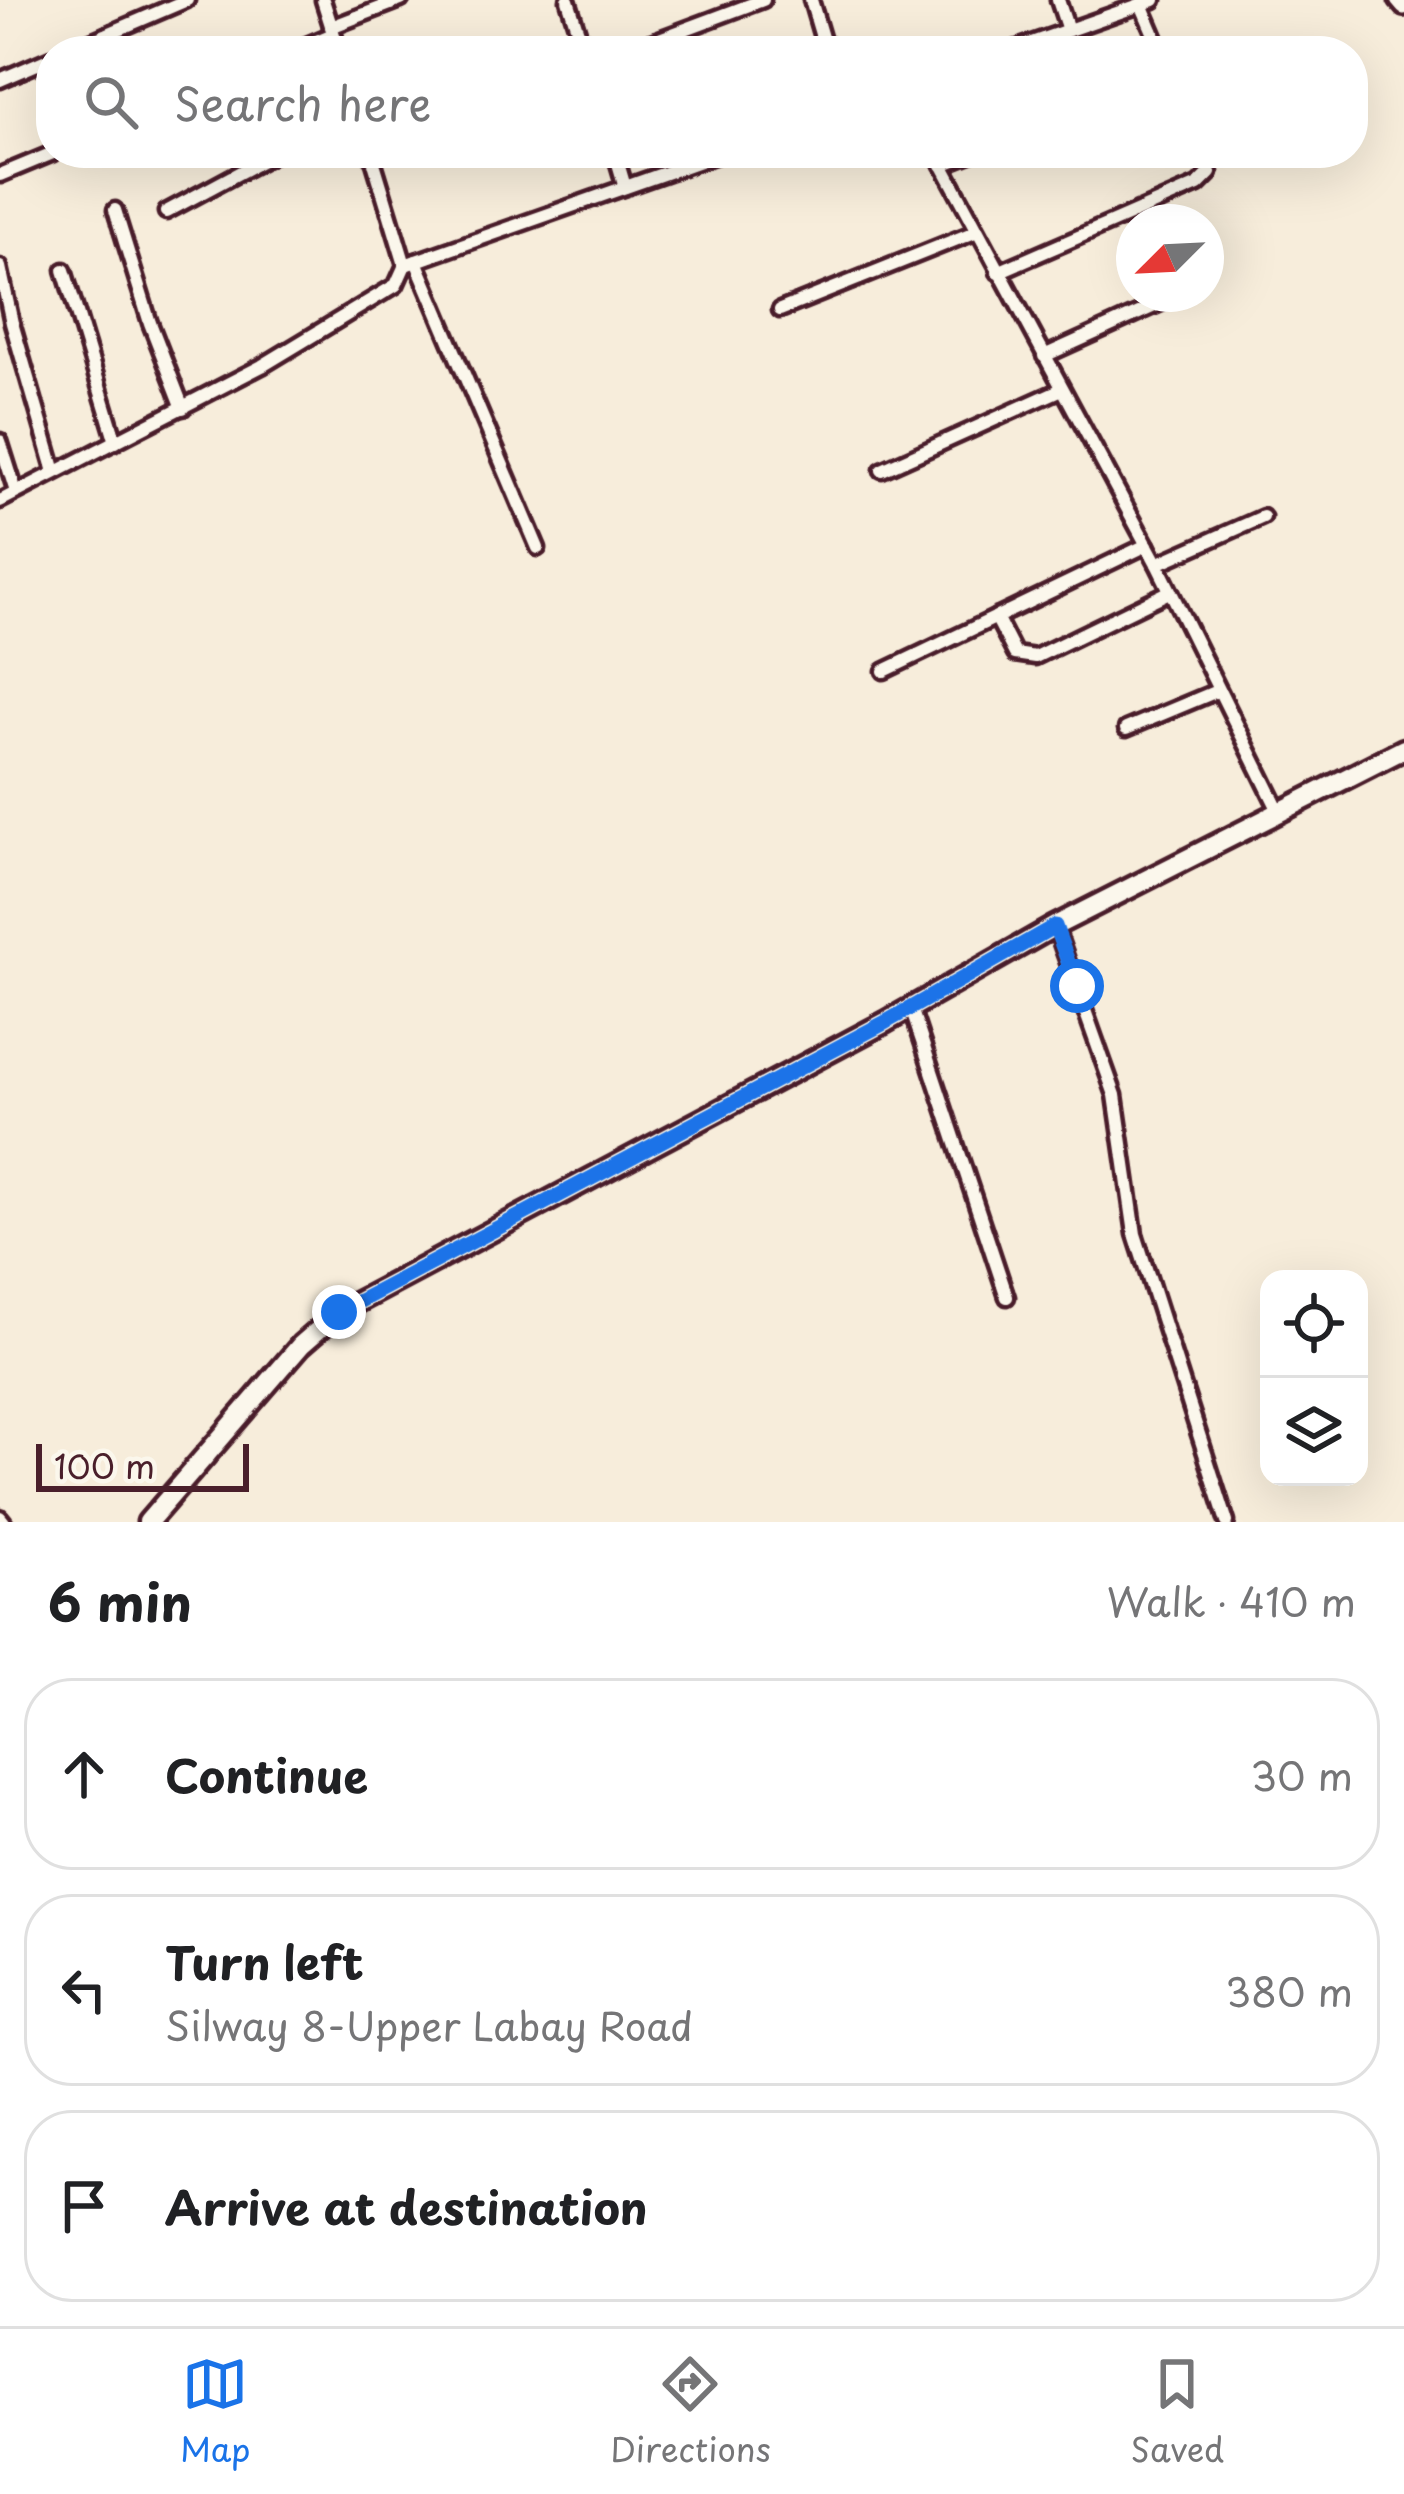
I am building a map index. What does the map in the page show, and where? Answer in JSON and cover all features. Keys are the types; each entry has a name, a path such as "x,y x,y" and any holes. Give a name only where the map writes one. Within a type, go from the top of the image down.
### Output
{"main road":[{"path":"148,1522 302,1345 339,1312 911,1008 1055,926 1404,749"}],"street":[{"path":"103,36 187,0"},
{"path":"323,0 334,36"},
{"path":"321,36 401,0"},
{"path":"568,0 579,36"},
{"path":"667,36 763,0"},
{"path":"811,0 822,36"},
{"path":"1058,0 1068,30"},
{"path":"1398,0 1404,7"},
{"path":"1051,36 1148,2 1157,36"},
{"path":"0,80 36,64"},
{"path":"0,175 36,160"},
{"path":"166,212 248,168"},
{"path":"376,168 411,263 538,548"},
{"path":"619,168 625,187"},
{"path":"0,501 183,408 383,296 411,263 679,168"},
{"path":"943,168 1157,564 1280,813"},
{"path":"998,272 1198,184 1210,173 1209,168"},
{"path":"115,210 150,323 183,408"},
{"path":"780,310 975,232"},
{"path":"0,267 55,472"},
{"path":"64,270 116,442"},
{"path":"1044,356 1141,312"},
{"path":"882,470 1062,389"},
{"path":"0,441 16,492"},
{"path":"1157,564 1263,517"},
{"path":"884,670 1147,545"},
{"path":"996,617 1016,654 1035,657 1169,592"},
{"path":"1126,729 1217,691"},
{"path":"1055,926 1109,1073 1121,1122 1135,1234 1227,1522"},
{"path":"911,1008 1007,1297"}],"route":[{"path":"339,1312 886,1022 1055,926 1077,986"}]}
